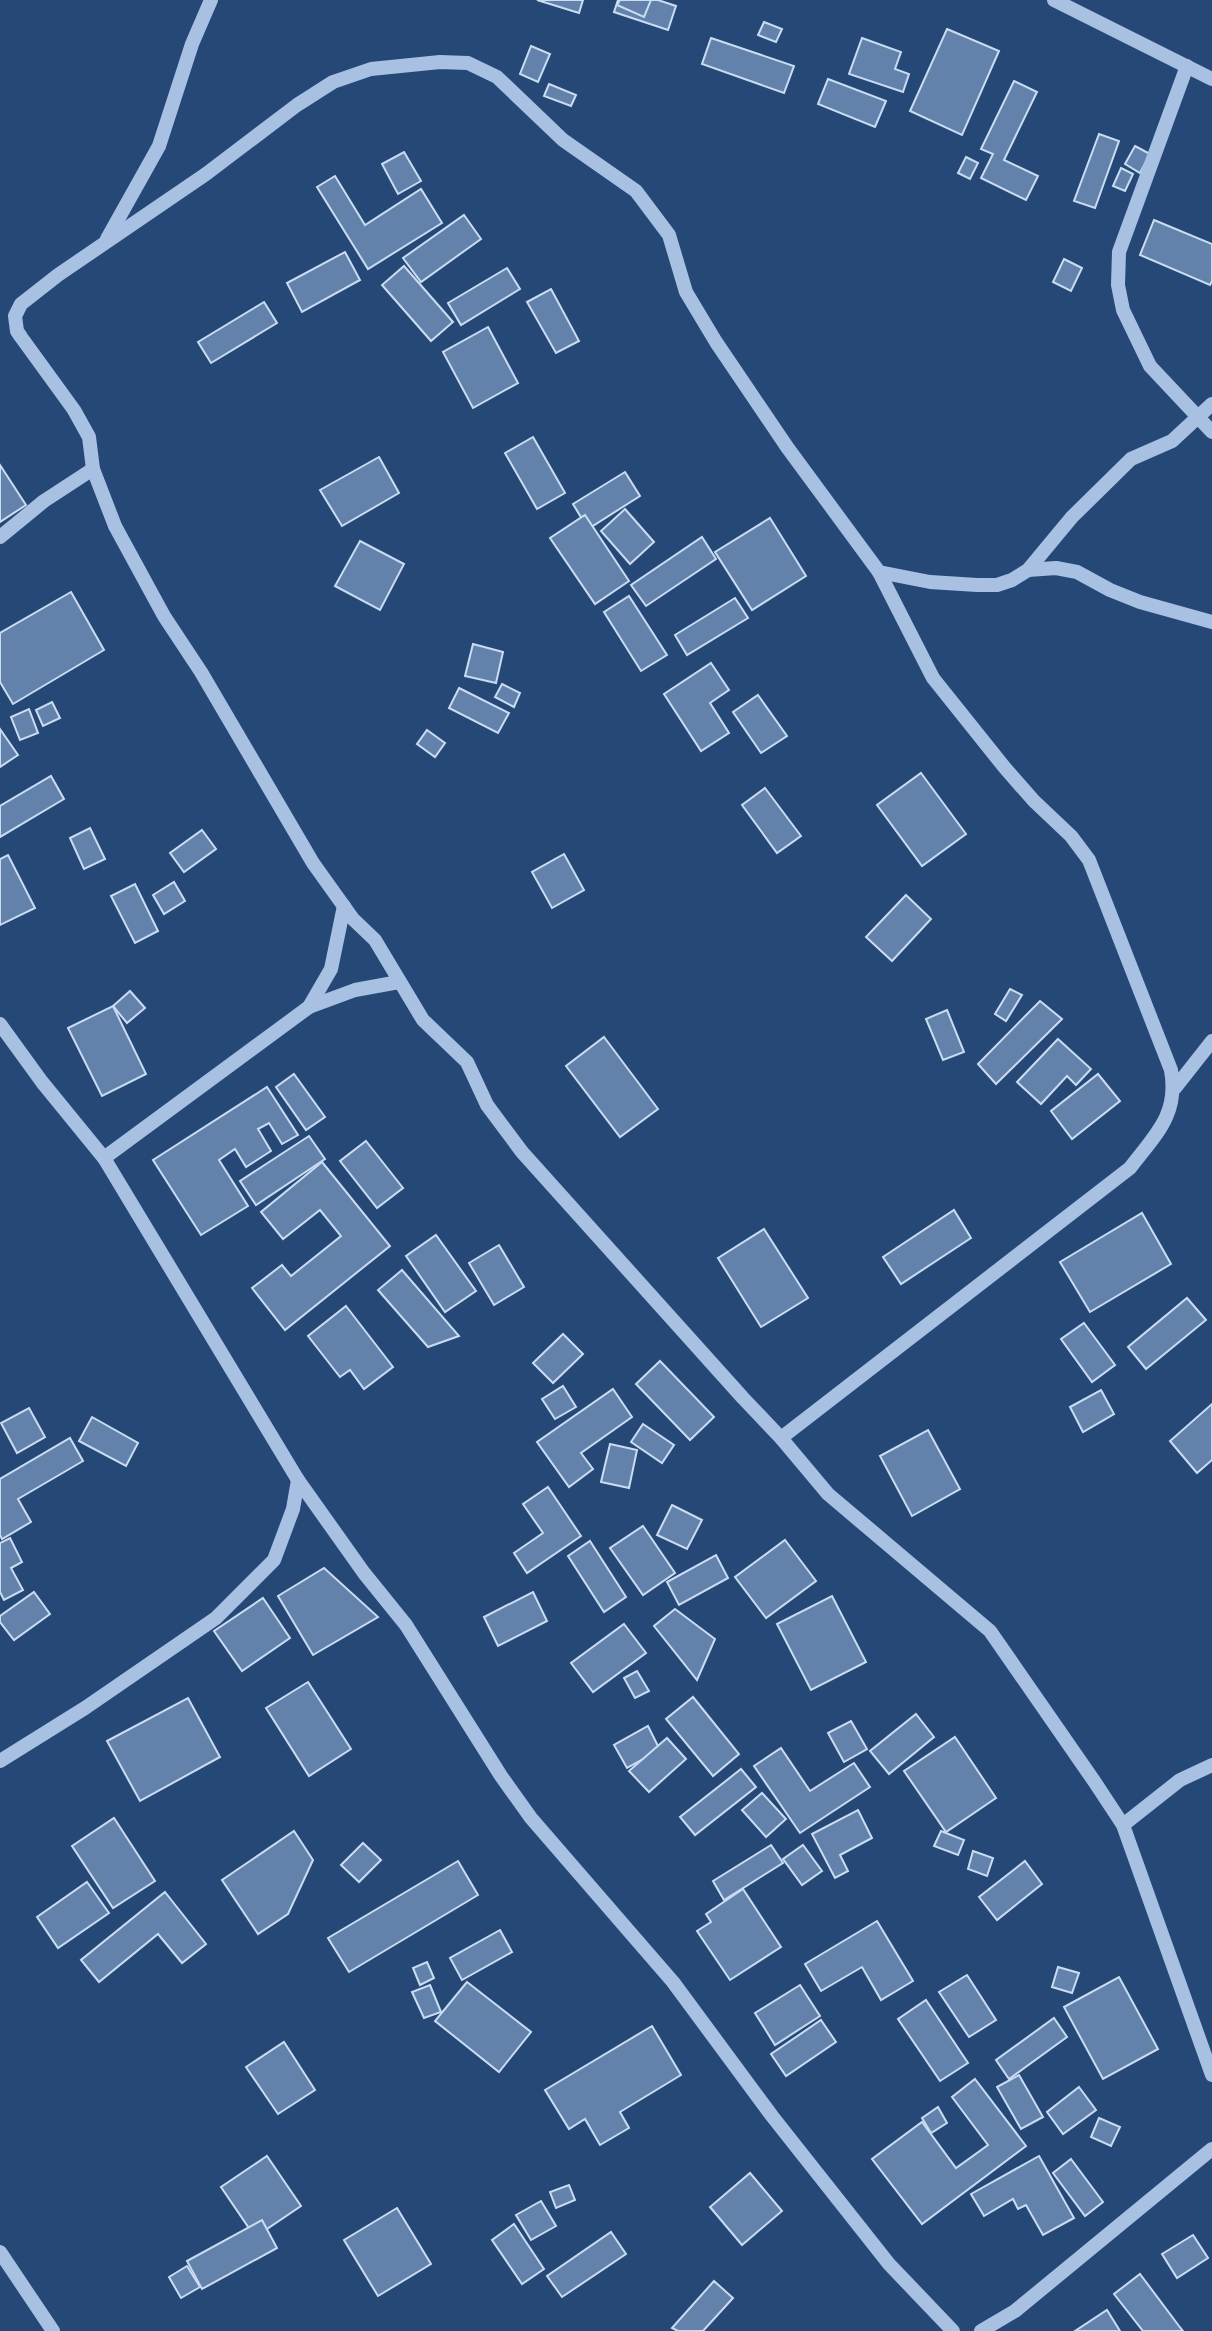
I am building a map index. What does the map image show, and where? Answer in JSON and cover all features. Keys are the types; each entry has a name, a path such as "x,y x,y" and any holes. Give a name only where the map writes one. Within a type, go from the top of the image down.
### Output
{"street":[{"path":"105,243 159,146 192,44 211,0"},
{"path":"1054,0 1212,79"},
{"path":"1175,1088 1171,1070 1089,860 1071,836 1005,768 933,678 879,572 787,447 716,342 686,292 669,235 636,191 563,140 497,77 468,63 440,62 371,69 333,82 21,304 15,316 17,331 74,410 89,437 93,469 115,526 164,616 201,672 313,863 353,919 375,940 423,1020 467,1062 487,1105 522,1152 828,1494 990,1631 1123,1825 1212,2075"},
{"path":"1187,66 1119,252 1118,285 1123,310 1150,366 1212,432"},
{"path":"879,572 930,582 997,585 1012,580 1028,570 1072,517 1131,459 1172,441 1212,404"},
{"path":"0,537 44,501 93,469"},
{"path":"1028,570 1056,568 1077,572 1140,602 1212,622"},
{"path":"309,1007 331,969 344,906"},
{"path":"104,1158 309,1007 355,990 399,982"},
{"path":"0,1024 104,1158 298,1480 364,1573 406,1625 531,1818 673,1982 772,2116 889,2264 953,2331"},
{"path":"781,1438 1130,1168 1164,1123 1175,1088 1212,1041"},
{"path":"0,1761 85,1708 216,1618 274,1560 293,1509 298,1480"},
{"path":"1123,1825 1180,1780 1212,1765"},
{"path":"981,2331 1015,2311 1212,2149"},
{"path":"0,2252 53,2331"}],"building":[{"path":"537,0 583,0 579,13"},
{"path":"618,0 658,0 676,6 668,30 614,12"},
{"path":"620,0 651,0 644,17 617,5"},
{"path":"764,22 782,29 776,42 758,35"},
{"path":"947,29 999,51 962,135 910,111"},
{"path":"711,38 794,66 784,93 702,64"},
{"path":"862,38 901,52 895,69 909,74 903,92 849,74"},
{"path":"531,46 550,54 538,82 520,74"},
{"path":"828,79 886,101 875,127 818,104"},
{"path":"1014,81 1037,92 1004,160 1038,176 1026,200 981,178 993,154 981,149"},
{"path":"549,84 576,95 571,106 544,96"},
{"path":"1099,134 1119,141 1095,208 1074,201"},
{"path":"1135,146 1150,154 1140,173 1125,164"},
{"path":"404,152 421,181 398,194 382,164"},
{"path":"966,157 978,163 970,179 958,173"},
{"path":"1121,168 1133,174 1125,191 1113,186"},
{"path":"335,176 365,225 421,189 442,223 368,269 317,187"},
{"path":"464,215 481,239 421,282 403,258"},
{"path":"1154,220 1212,244 1210,285 1140,255"},
{"path":"345,252 360,280 302,312 287,283"},
{"path":"1064,259 1082,268 1071,291 1053,282"},
{"path":"404,266 453,322 431,341 382,285"},
{"path":"507,268 520,289 461,325 448,303"},
{"path":"551,289 579,341 556,353 527,302"},
{"path":"264,302 277,323 211,363 198,342"},
{"path":"488,327 518,383 473,408 443,352"},
{"path":"533,437 565,493 537,509 505,453"},
{"path":"379,457 399,493 342,526 320,490"},
{"path":"0,465 26,505 0,522"},
{"path":"625,472 640,496 588,529 573,504"},
{"path":"625,509 654,542 630,564 601,531"},
{"path":"585,515 629,581 595,604 550,538"},
{"path":"770,518 806,576 752,610 715,552"},
{"path":"702,537 716,559 646,606 631,585"},
{"path":"360,541 404,564 380,610 335,586"},
{"path":"71,592 104,650 13,704 0,682 0,633"},
{"path":"629,596 667,655 641,671 604,612"},
{"path":"735,598 748,618 687,655 675,635"},
{"path":"473,644 503,652 496,683 465,676"},
{"path":"711,663 729,690 710,703 729,733 701,751 664,694"},
{"path":"502,684 520,693 514,707 495,697"},
{"path":"459,688 509,713 498,733 449,708"},
{"path":"758,695 787,736 761,753 733,712"},
{"path":"52,702 60,718 43,726 36,710"},
{"path":"29,709 38,733 20,740 11,717"},
{"path":"0,729 18,755 0,767"},
{"path":"427,730 445,743 435,757 417,744"},
{"path":"921,773 966,834 922,866 877,805"},
{"path":"51,776 64,799 0,837 0,806"},
{"path":"765,788 801,836 777,853 742,805"},
{"path":"90,828 105,859 84,869 70,838"},
{"path":"202,830 216,849 184,872 170,853"},
{"path":"564,854 584,890 552,908 532,872"},
{"path":"8,855 35,908 0,925 0,859"},
{"path":"174,882 185,901 164,914 153,895"},
{"path":"135,884 158,931 135,943 111,896"},
{"path":"906,895 931,919 892,961 866,937"},
{"path":"1010,989 1022,995 1006,1021 995,1014"},
{"path":"130,991 145,1008 127,1023 113,1006"},
{"path":"1040,1001 1062,1019 996,1084 978,1064"},
{"path":"113,1006 146,1074 102,1096 68,1028"},
{"path":"947,1010 964,1052 943,1060 926,1019"},
{"path":"604,1037 658,1109 620,1137 566,1066"},
{"path":"1058,1039 1091,1069 1076,1085 1067,1076 1041,1104 1017,1082"},
{"path":"294,1074 325,1117 306,1130 276,1087"},
{"path":"1098,1074 1120,1101 1072,1139 1051,1111"},
{"path":"267,1087 298,1135 282,1144 269,1123 258,1129 271,1151 246,1167 235,1149 219,1160 248,1206 201,1235 153,1160"},
{"path":"309,1136 325,1159 256,1205 240,1181"},
{"path":"366,1141 403,1188 377,1208 340,1161"},
{"path":"322,1162 390,1246 285,1330 252,1288 282,1265 291,1276 341,1236 320,1210 283,1239 261,1212"},
{"path":"954,1210 971,1238 901,1284 883,1257"},
{"path":"1142,1213 1171,1264 1090,1312 1060,1262"},
{"path":"764,1229 808,1298 761,1327 718,1258"},
{"path":"436,1235 476,1291 445,1312 406,1256"},
{"path":"499,1245 524,1287 494,1305 469,1263"},
{"path":"402,1270 459,1336 428,1347 378,1290"},
{"path":"1187,1298 1206,1320 1146,1369 1128,1347"},
{"path":"346,1306 393,1367 364,1389 350,1370 340,1377 308,1336"},
{"path":"1084,1323 1115,1365 1092,1382 1061,1339"},
{"path":"563,1334 583,1354 553,1383 533,1363"},
{"path":"660,1361 714,1417 690,1440 636,1384"},
{"path":"563,1386 576,1407 555,1419 542,1399"},
{"path":"613,1389 632,1417 581,1453 593,1469 569,1487 537,1442"},
{"path":"1101,1390 1114,1414 1083,1432 1070,1407"},
{"path":"1212,1404 1212,1460 1197,1473 1170,1441"},
{"path":"29,1408 45,1437 17,1453 1,1423"},
{"path":"92,1417 138,1443 126,1466 79,1441"},
{"path":"643,1424 674,1445 662,1463 631,1442"},
{"path":"928,1430 960,1489 912,1516 880,1456"},
{"path":"70,1438 83,1461 18,1499 31,1522 2,1539 0,1479"},
{"path":"610,1444 637,1450 629,1488 601,1482"},
{"path":"548,1487 581,1536 527,1573 514,1553 543,1533 523,1504"},
{"path":"672,1505 702,1520 687,1549 657,1535"},
{"path":"643,1526 675,1573 643,1595 610,1548"},
{"path":"10,1538 22,1562 11,1568 23,1590 4,1600 0,1592 0,1543"},
{"path":"785,1540 816,1581 766,1618 735,1577"},
{"path":"590,1541 626,1597 604,1612 568,1556"},
{"path":"716,1555 728,1578 679,1605 667,1582"},
{"path":"324,1568 378,1617 313,1655 278,1596"},
{"path":"34,1592 50,1614 14,1640 0,1622 0,1616"},
{"path":"533,1592 547,1621 498,1646 484,1617"},
{"path":"832,1596 866,1662 811,1690 777,1624"},
{"path":"263,1598 290,1638 242,1671 214,1631"},
{"path":"675,1609 715,1639 697,1680 654,1626"},
{"path":"624,1624 646,1653 593,1692 571,1663"},
{"path":"637,1671 649,1691 635,1698 624,1678"},
{"path":"308,1682 351,1749 309,1776 266,1708"},
{"path":"693,1697 739,1754 713,1776 666,1719"},
{"path":"188,1698 220,1757 140,1801 107,1741"},
{"path":"916,1714 934,1737 889,1774 870,1751"},
{"path":"851,1721 867,1749 844,1762 828,1733"},
{"path":"648,1726 660,1750 627,1768 614,1745"},
{"path":"955,1737 996,1798 946,1832 904,1771"},
{"path":"667,1738 686,1759 649,1792 629,1771"},
{"path":"781,1748 810,1791 854,1763 870,1787 800,1833 754,1766"},
{"path":"741,1769 756,1787 695,1835 680,1817"},
{"path":"762,1793 786,1819 766,1837 742,1810"},
{"path":"858,1810 872,1838 840,1855 848,1871 835,1878 812,1834"},
{"path":"114,1818 155,1881 113,1908 72,1846"},
{"path":"294,1831 313,1860 288,1914 258,1934 222,1880"},
{"path":"941,1831 964,1840 958,1855 934,1846"},
{"path":"363,1843 381,1860 359,1882 341,1865"},
{"path":"771,1845 783,1863 724,1900 713,1881"},
{"path":"803,1845 822,1871 802,1885 783,1859"},
{"path":"973,1851 993,1858 987,1876 968,1869"},
{"path":"458,1861 478,1895 349,1972 328,1938"},
{"path":"1025,1861 1042,1884 997,1920 979,1897"},
{"path":"87,1882 109,1913 58,1948 37,1917"},
{"path":"743,1889 781,1947 730,1980 697,1931 711,1922 706,1914"},
{"path":"165,1892 206,1944 182,1963 158,1934 99,1982 81,1960"},
{"path":"877,1921 913,1981 881,2000 862,1967 821,1991 805,1964"},
{"path":"500,1930 512,1952 462,1980 450,1958"},
{"path":"427,1962 434,1978 420,1985 413,1968"},
{"path":"1058,1967 1079,1973 1072,1993 1052,1987"},
{"path":"967,1975 996,2020 969,2037 939,1992"},
{"path":"1119,1977 1158,2049 1103,2079 1064,2007"},
{"path":"467,1982 531,2032 499,2072 435,2021"},
{"path":"430,1985 441,2012 424,2018 412,1992"},
{"path":"800,1985 820,2016 775,2045 755,2013"},
{"path":"926,2000 968,2063 940,2081 898,2019"},
{"path":"1054,2018 1067,2037 1009,2079 996,2060"},
{"path":"821,2020 836,2042 786,2076 771,2054"},
{"path":"652,2026 681,2075 620,2112 629,2128 600,2145 585,2119 569,2129 545,2090"},
{"path":"284,2042 315,2090 278,2114 246,2067"},
{"path":"1019,2075 1043,2117 1021,2129 997,2087"},
{"path":"975,2079 1026,2146 922,2224 872,2159 922,2122 956,2168 988,2145 952,2097"},
{"path":"1079,2087 1096,2110 1063,2134 1047,2112"},
{"path":"938,2107 947,2123 931,2133 922,2118"},
{"path":"1099,2118 1120,2127 1111,2146 1091,2137"},
{"path":"267,2156 301,2206 255,2237 221,2187"},
{"path":"1039,2156 1074,2218 1043,2235 1026,2205 1018,2209 1013,2199 984,2216 971,2194"},
{"path":"1071,2159 1103,2202 1085,2216 1053,2173"},
{"path":"750,2173 782,2211 742,2245 710,2207"},
{"path":"569,2185 575,2200 556,2208 550,2192"},
{"path":"541,2201 556,2226 531,2240 516,2215"},
{"path":"397,2208 431,2264 378,2296 344,2240"},
{"path":"262,2220 277,2248 202,2289 187,2261"},
{"path":"514,2224 544,2269 522,2284 492,2240"},
{"path":"611,2232 626,2254 562,2297 547,2276"},
{"path":"1193,2235 1208,2258 1177,2278 1162,2254"},
{"path":"187,2266 200,2287 181,2298 169,2277"},
{"path":"1140,2274 1183,2331 1143,2331 1114,2294"},
{"path":"714,2281 733,2298 703,2331 678,2331 672,2328"},
{"path":"1107,2310 1120,2331 1075,2331"}]}
